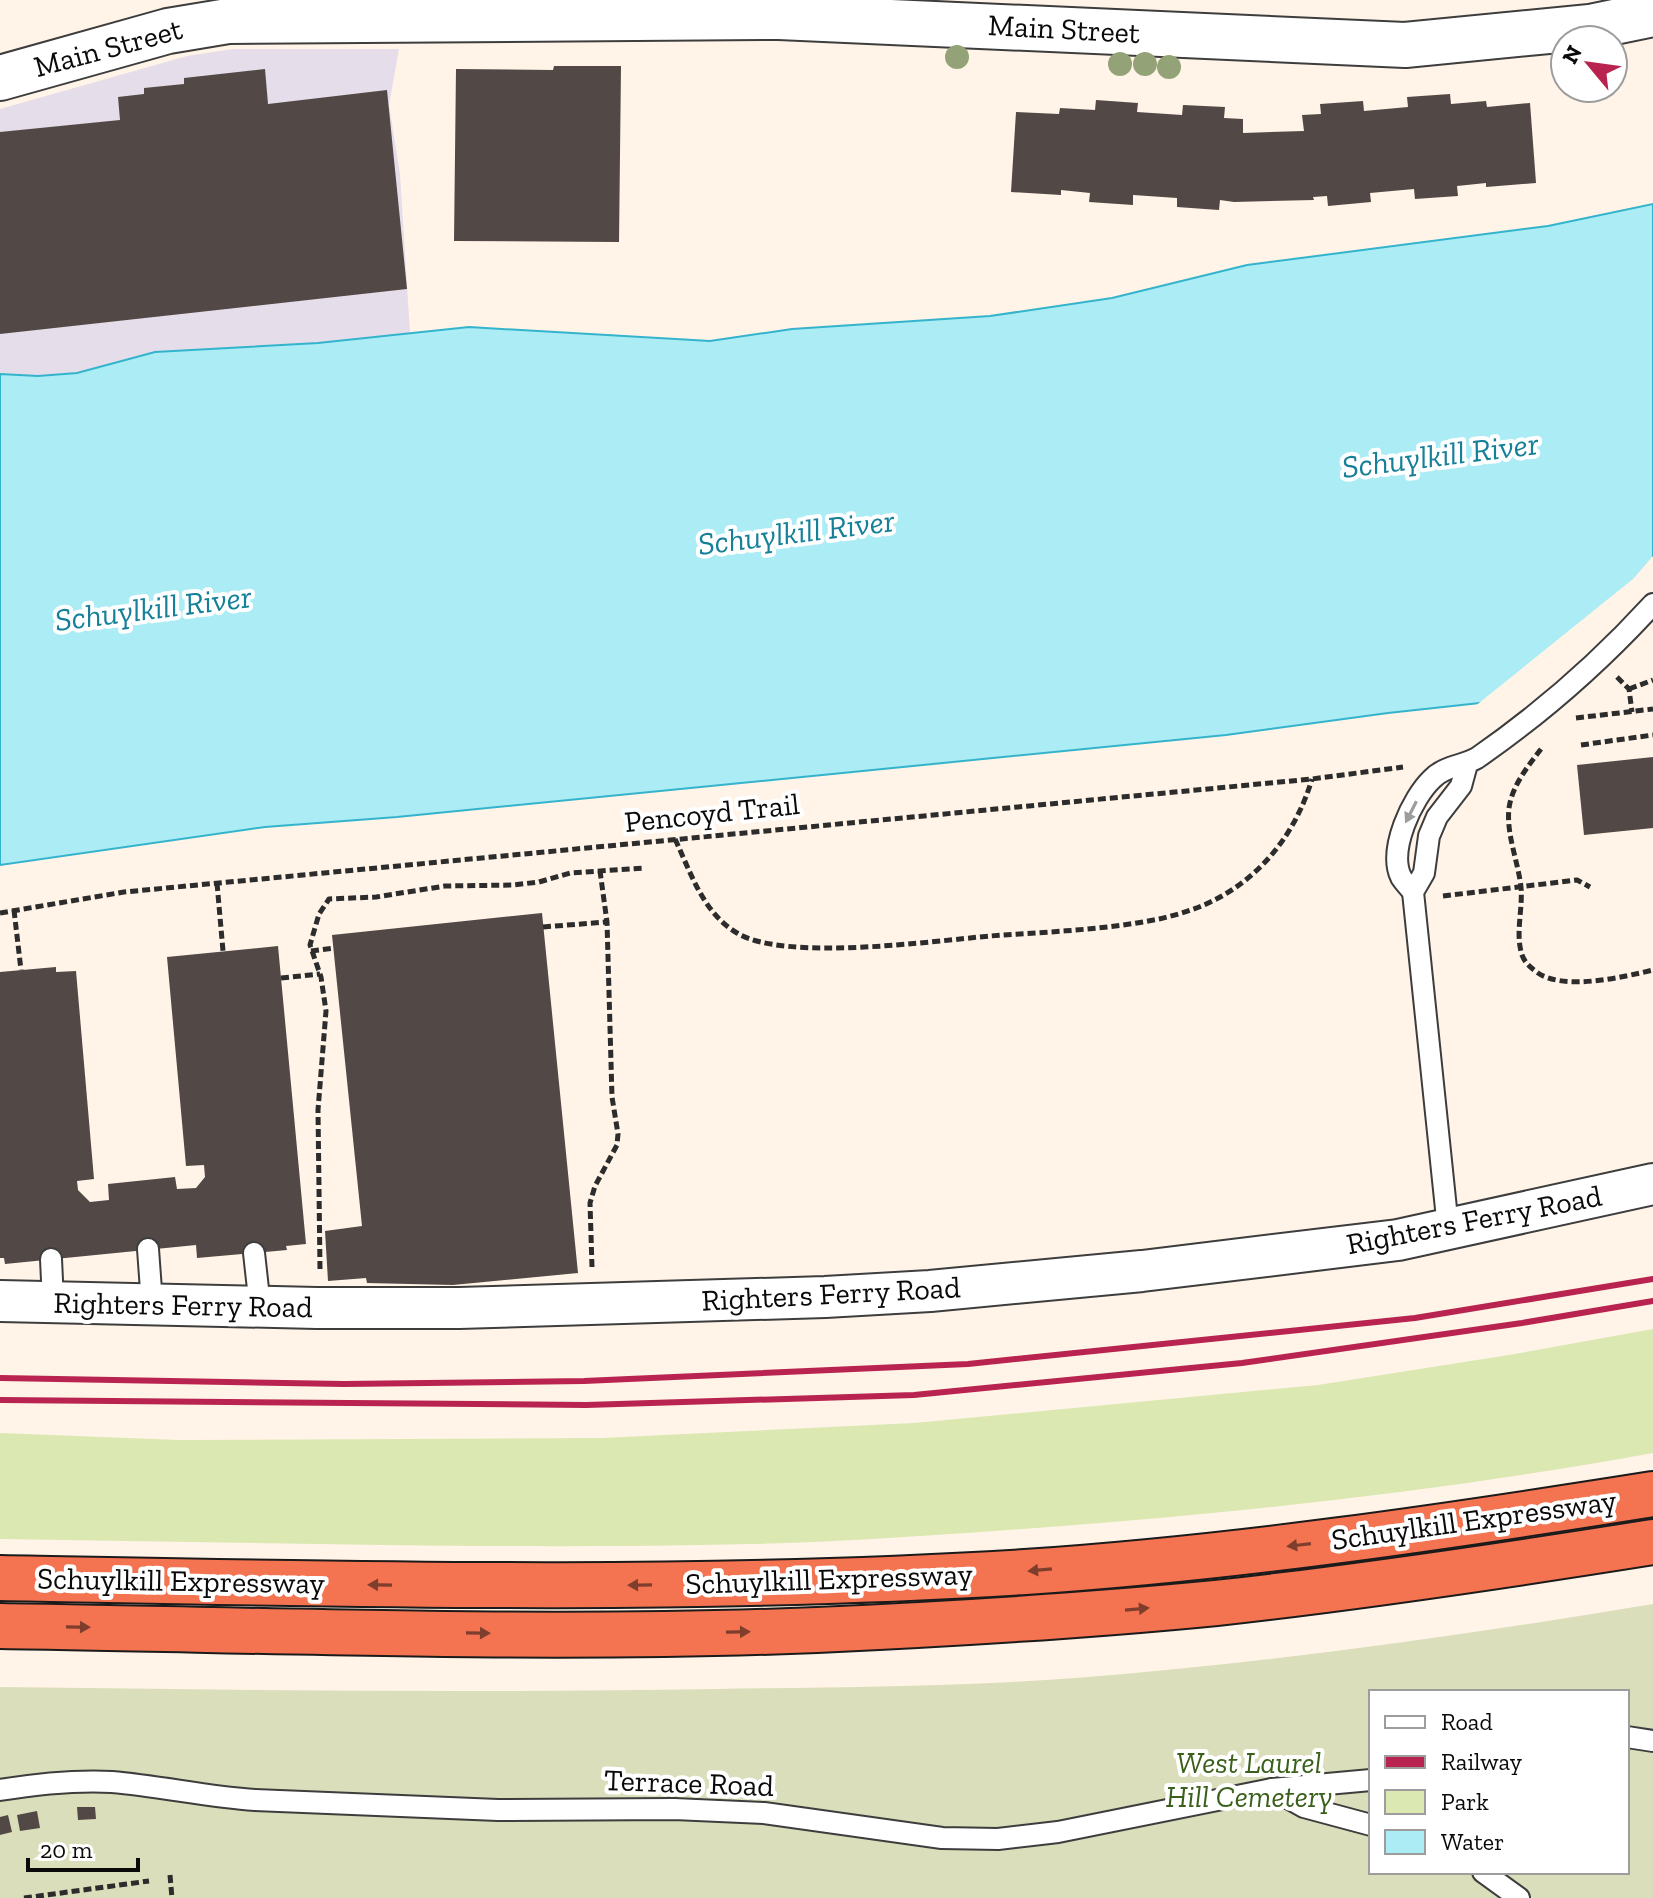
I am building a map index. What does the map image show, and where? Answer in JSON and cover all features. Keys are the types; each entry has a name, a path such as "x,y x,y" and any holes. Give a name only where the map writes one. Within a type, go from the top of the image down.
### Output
{"highway":[{"name":"Schuylkill Expressway","path":"0,1578 433,1586 635,1586 1011,1572 1220,1554 1461,1525 1653,1494"},
{"name":"Schuylkill Expressway","path":"0,1626 607,1635 816,1630 1215,1603 1480,1570 1653,1542"}],"street":[{"name":"Main Street","path":"0,78 168,31 228,21 779,17 1405,45 1590,27 1653,14"},
{"name":"Righters Ferry Road","path":"0,1301 459,1308 930,1291 1142,1271 1398,1240 1653,1184"}],"lane":[{"path":"1448,1228 1413,892 1401,877 1398,863 1402,830 1432,778 1447,769 1467,764 1505,738 1591,667 1653,604"},
{"path":"1413,892 1424,873 1429,836 1448,800 1461,786 1467,764"},
{"path":"148,1249 152,1304"},
{"path":"254,1253 260,1307"},
{"path":"51,1259 53,1302"},
{"path":"1629,1737 1653,1741"},
{"name":"Terrace Road","path":"0,1790 111,1782 215,1798 270,1801 498,1810 719,1811 810,1818 942,1838 998,1839 1058,1832 1272,1789 1369,1780"},
{"path":"1272,1789 1304,1807 1369,1824"},
{"path":"1486,1874 1519,1898"}],"path":[{"path":"1617,676 1629,689 1632,712"},
{"path":"1629,689 1653,680"},
{"path":"1575,718 1653,709"},
{"path":"1581,745 1653,735"},
{"path":"1540,750 1524,772 1509,807 1521,888 1520,944 1528,965 1540,975 1552,979 1582,981 1653,970"},
{"name":"Pencoyd Trail","path":"0,913 124,892 1312,779 1411,766"},
{"path":"675,839 709,907 739,934 755,941 819,947 868,947 1102,927 1192,910 1240,885 1281,845 1296,823 1312,779"},
{"path":"317,1308 320,1266 318,1110 326,1011 320,974 311,951 312,932 329,899 376,897 445,886 513,885 539,882 570,873 644,868"},
{"path":"594,1304 590,1203 595,1186 617,1145 618,1134 612,1097 607,922 600,871"},
{"path":"1473,894 1577,880 1590,887"},
{"path":"217,883 223,951"},
{"path":"14,910 21,970"},
{"path":"543,927 607,922"},
{"path":"311,951 334,948"},
{"path":"281,978 320,974"},
{"path":"170,1875 172,1898"},
{"path":"24,1898 149,1881"}],"shaded area":[{"path":"233,49 399,49 389,105 400,174 410,333 318,343 155,352 77,373 38,376 0,374 0,109 187,56"}],"green space":[{"path":"1653,1329 1653,1453 1412,1491 1089,1524 782,1543 469,1546 0,1539 0,1433 178,1440 602,1438 914,1423 1318,1385"},
{"name":"West Laurel Hill Cemetery","path":"1653,1604 1653,1898 0,1898 0,1687 538,1691 986,1683 1147,1672 1437,1638"}],"water":[{"name":"Schuylkill River","path":"1653,204 1653,572 1639,575 1653,684 1388,713 1226,735 397,817 265,827 0,865 0,374 38,376 77,373 155,352 318,343 469,327 710,341 792,329 990,316 1112,298 1247,265 1548,226"}],"pier":[{"path":"1653,556 1653,576 1643,578 1644,583 1653,581 1653,688 1474,707 1633,579"}],"building":[{"path":"554,66 621,66 619,242 454,241 456,69 553,70"},
{"path":"265,69 268,104 387,90 407,289 0,334 0,132 120,120 118,97 144,94 144,88 184,84 184,78"},
{"path":"1450,94 1451,104 1486,101 1487,107 1530,103 1536,183 1457,186 1458,196 1415,199 1414,189 1370,193 1371,202 1328,206 1327,196 1313,197 1314,200 1220,200 1219,210 1177,207 1177,198 1133,195 1133,205 1089,202 1090,193 1061,190 1061,195 1011,192 1016,112 1059,114 1060,108 1095,110 1096,100 1138,103 1137,112 1182,115 1183,105 1225,107 1224,118 1243,119 1243,133 1304,131 1302,115 1321,114 1320,104 1363,101 1364,111 1408,107 1407,97"},
{"path":"1653,757 1653,828 1584,835 1577,765"},
{"path":"542,913 578,1273 453,1285 367,1283 366,1278 328,1281 325,1231 362,1226 332,935"},
{"path":"278,946 306,1244 286,1246 287,1250 197,1258 196,1245 5,1264 4,1258 0,1258 0,972 56,967 56,972 76,971 94,1179 77,1181 78,1190 90,1202 109,1200 108,1184 175,1177 177,1189 196,1188 205,1177 204,1165 186,1166 167,957"},
{"path":"77,1807 95,1807 96,1819 78,1820"},
{"path":"37,1811 40,1828 20,1831 17,1815"},
{"path":"8,1815 12,1832 0,1835 0,1817"}],"railway":[{"path":"0,1378 344,1384 584,1381 968,1364 1415,1318 1653,1279"},
{"path":"0,1400 586,1405 914,1395 1242,1363 1653,1301"}]}
